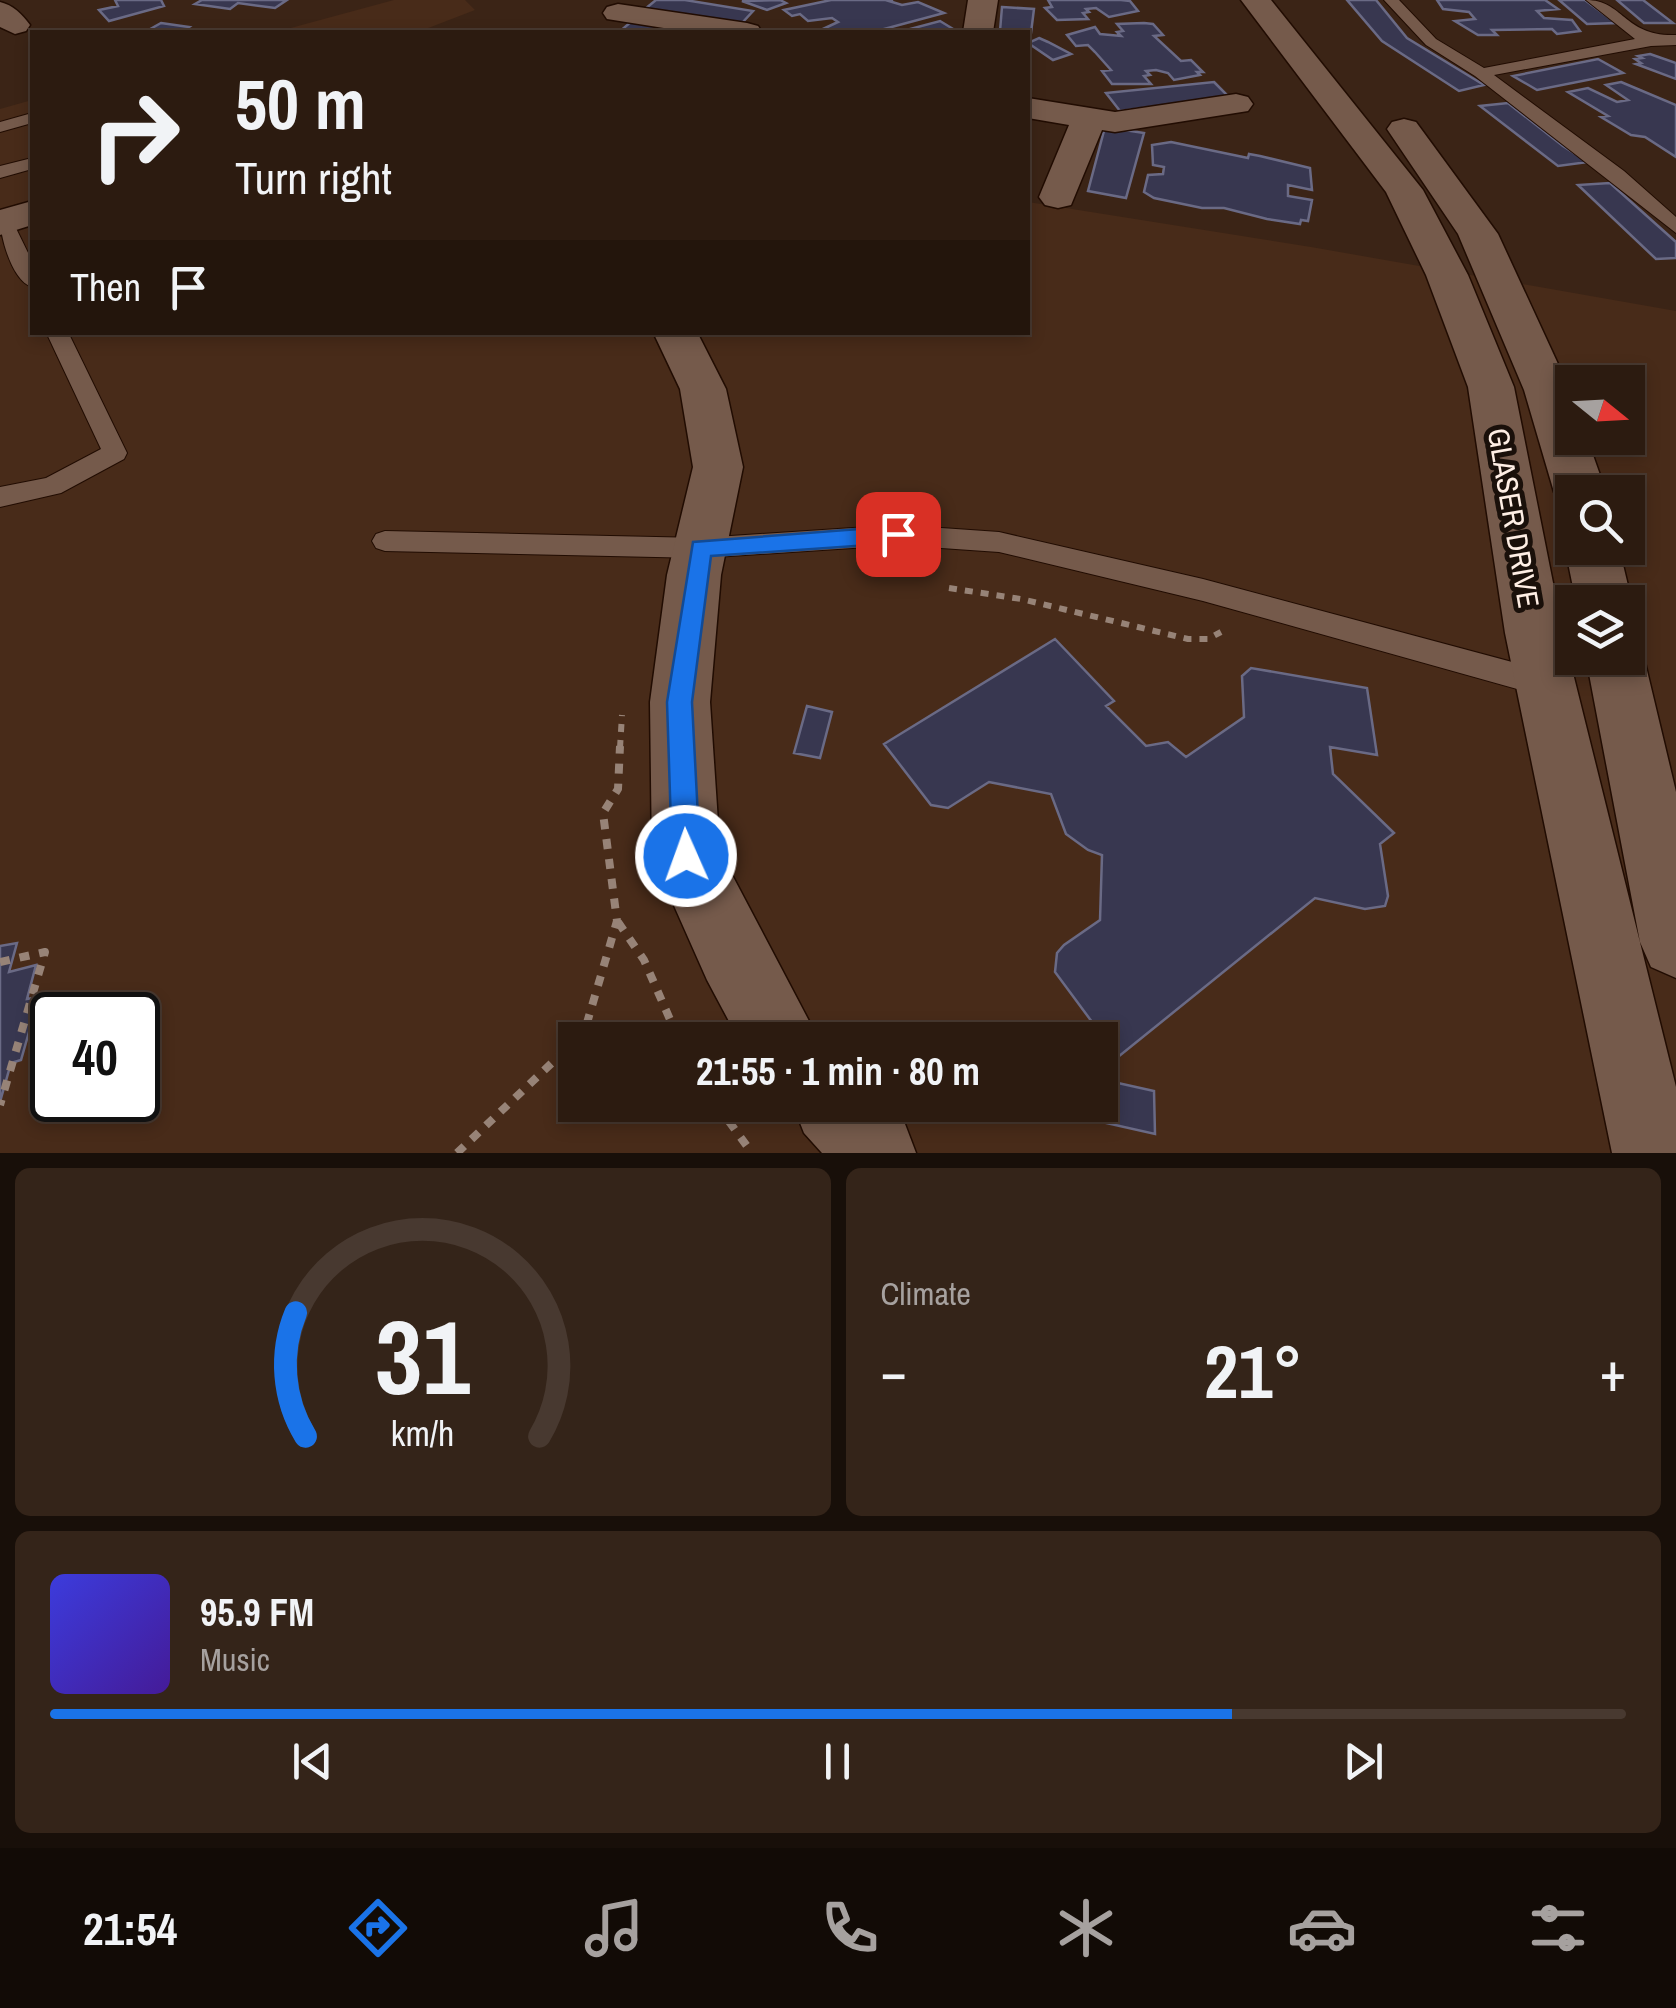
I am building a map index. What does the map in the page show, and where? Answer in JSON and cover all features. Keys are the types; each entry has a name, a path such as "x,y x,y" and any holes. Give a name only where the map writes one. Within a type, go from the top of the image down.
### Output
{"street":[{"path":"978,30 983,0"},
{"name":"GLASER DRIVE","path":"1256,0 1404,190 1447,275 1491,388 1546,684 1652,1153"},
{"name":"GLASER DRIVE","path":"1294,0 1406,130 1478,234 1547,390 1574,475"},
{"path":"615,15 731,30"},
{"path":"1030,108 1115,122 1236,104"},
{"path":"1058,197 1088,118"},
{"path":"677,335 704,388 718,468 701,548 680,702 686,856 732,955 771,1022"},
{"path":"1619,675 1676,942"},
{"path":"848,1122 876,1153"}],"lane":[{"path":"1391,0 1431,42 1481,73 1617,176 1676,227"},
{"path":"1593,0 1631,32 1651,41"},
{"path":"1481,73 1651,41 1676,40"},
{"path":"0,127 30,119"},
{"path":"0,172 30,164"},
{"path":"12,219 30,275"},
{"path":"0,497 52,486 115,453 58,335"},
{"path":"385,542 701,548 898,534 999,542 1202,590 1546,684"}],"path":[{"path":"587,1022 617,921 603,813"},
{"path":"617,921 644,960 671,1022"},
{"path":"0,962 46,952 0,1105"},
{"path":"457,1153 558,1057"},
{"path":"729,1122 752,1153"}],"shaded area":[{"path":"394,0 465,0 475,10 423,30 283,30"},
{"path":"30,101 30,335 1030,335 1030,202 1676,311 1676,1153 0,1153 0,109"}],"building":[{"path":"115,0 161,0 164,6 109,21 99,10 118,6"},
{"path":"202,0 287,0 275,8 238,3 230,9 195,4"},
{"path":"656,0 685,0 753,11 742,23 645,9"},
{"path":"831,0 893,0 889,1 902,5 918,2 944,13 880,30 824,30 838,22 832,18 808,21 800,14 792,16 784,10"},
{"path":"1048,0 1130,1 1138,11 1109,17 1096,8 1086,9 1089,12 1083,13 1088,19 1057,20 1045,8 1052,7"},
{"path":"1347,0 1376,0 1407,38 1484,85 1459,91 1382,41"},
{"path":"1437,0 1545,0 1558,9 1537,11 1544,18 1572,20 1580,31 1557,34 1552,29 1492,30 1497,35 1478,35 1455,21 1475,19 1469,12 1443,9"},
{"path":"1559,0 1585,0 1616,23 1587,24"},
{"path":"1617,0 1643,0 1673,23 1644,23"},
{"path":"742,1 786,3 767,10"},
{"path":"1002,7 1034,9 1031,33 1000,30"},
{"path":"632,21 701,30 621,30"},
{"path":"940,21 955,30 906,30"},
{"path":"161,23 189,27 184,30 149,30"},
{"path":"1117,24 1153,24 1163,35 1154,36 1181,61 1191,60 1203,72 1174,80 1168,73 1146,71 1150,75 1144,76 1151,84 1112,84 1102,71 1111,70 1095,52 1088,45 1076,46 1067,35 1095,27 1100,34 1121,36 1117,32 1123,31"},
{"path":"1039,38 1071,54 1053,60 1030,42"},
{"path":"1650,54 1676,63 1676,79 1636,64 1641,63 1635,59 1642,58 1638,56"},
{"path":"1598,59 1623,73 1537,90 1513,76"},
{"path":"1214,82 1229,97 1120,111 1106,93"},
{"path":"1621,82 1676,105 1676,157 1645,137 1631,135 1601,117 1608,116 1568,92 1588,88 1617,102 1628,100 1606,85"},
{"path":"1508,103 1588,162 1558,166 1480,106"},
{"path":"1105,127 1144,133 1126,198 1088,191"},
{"path":"1171,142 1310,168 1312,190 1288,185 1288,196 1312,200 1308,221 1301,220 1300,224 1154,198 1144,192 1148,175 1163,174 1164,167 1153,165 1152,145"},
{"path":"1610,183 1676,242 1676,258 1656,259 1578,185"},
{"path":"1055,639 1114,701 1106,706 1146,746 1168,742 1186,757 1244,717 1242,676 1251,668 1367,688 1377,755 1330,747 1333,774 1394,833 1380,844 1388,896 1385,906 1365,909 1315,898 1118,1057 1118,1022 1092,1022 1055,972 1057,953 1100,920 1102,855 1066,834 1051,794 989,782 948,808 931,805 884,744"},
{"path":"807,706 832,712 820,758 794,753"},
{"path":"17,943 9,972 36,965 27,999 30,998 30,1028 21,1060 11,1063 0,1102 0,946"},
{"path":"1118,1083 1154,1091 1155,1134 1102,1122 1118,1122"}],"route":[{"path":"686,856 680,702 694,576 701,548 898,534"}]}
